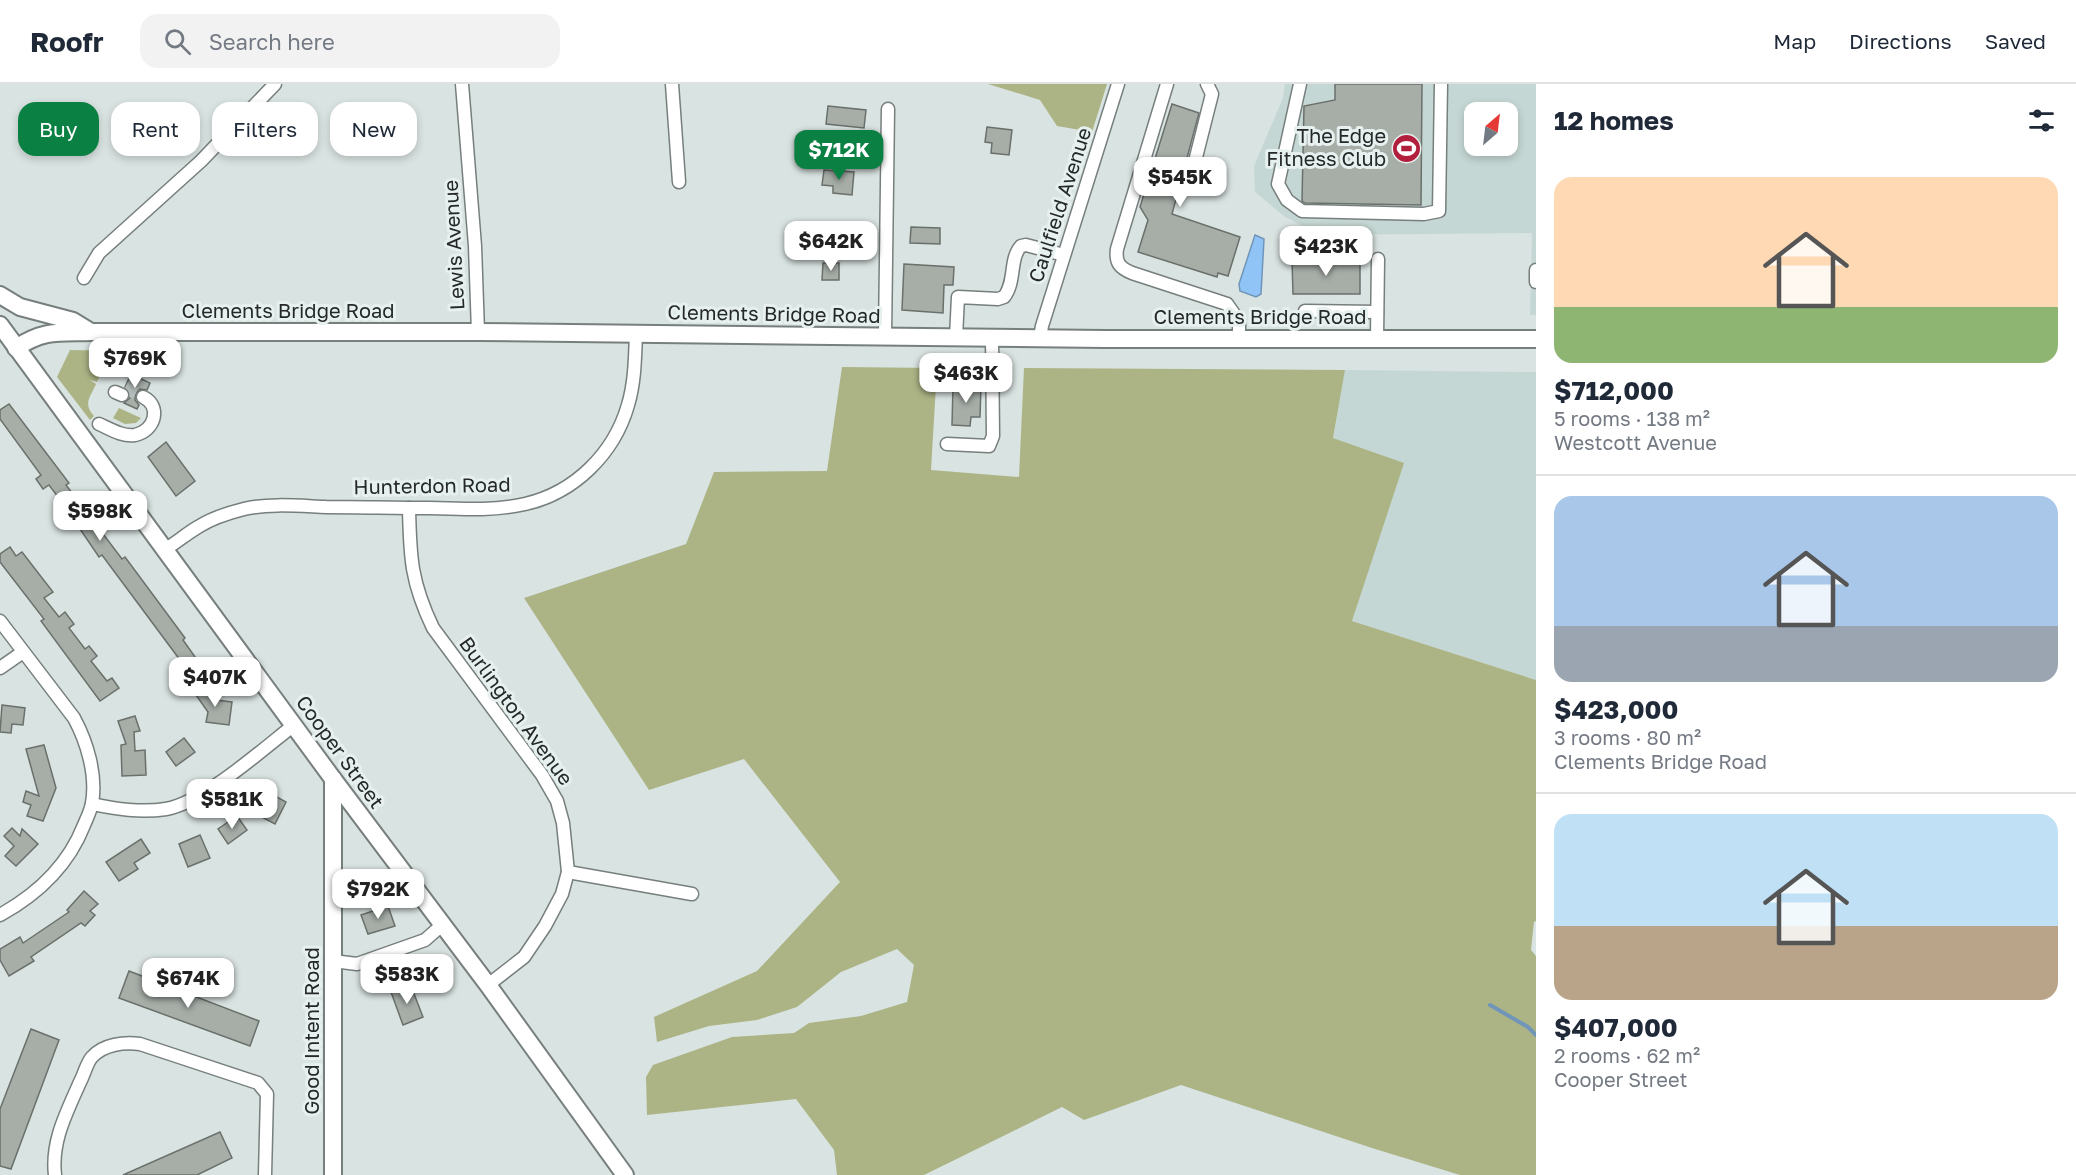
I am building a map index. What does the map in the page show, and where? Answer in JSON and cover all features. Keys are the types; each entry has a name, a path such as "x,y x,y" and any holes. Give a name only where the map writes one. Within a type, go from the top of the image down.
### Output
{"main road":[{"path":"0,295 20,307 73,321 92,332"},
{"name":"Cooper Street","path":"0,325 625,1175"},
{"name":"Clements Bridge Road","path":"16,348 32,337 46,333 92,332 478,332 1040,338 1536,339"},
{"name":"Good Intent Road","path":"333,779 333,1175"}],"street":[{"path":"84,278 99,253 201,161 275,84"},
{"name":"Lewis Avenue","path":"462,84 476,246 478,332"},
{"path":"672,84 679,182"},
{"name":"Caulfield Avenue","path":"1040,338 1118,84"},
{"path":"1167,84 1117,249 1118,263 1123,269 1132,273 1227,304 1239,321 1239,339"},
{"path":"1189,185 1212,94 1207,84"},
{"path":"1300,84 1278,184 1287,200 1302,211 1424,214 1439,211 1441,84"},
{"path":"885,336 888,109"},
{"path":"956,337 958,297 1004,297 1012,280 1017,252 1021,246 1026,245 1064,255"},
{"path":"1377,338 1378,259"},
{"path":"1536,270 1536,282"},
{"path":"1305,310 1377,312"},
{"name":"Hunterdon Road","path":"164,550 207,522 246,508 304,506 482,509 524,505 565,489 588,471 606,452 618,429 628,406 632,387 636,333"},
{"path":"947,444 989,446 993,436 992,337"},
{"path":"100,421 122,434 137,435 145,431 154,416 155,408 151,400 141,400"},
{"name":"Burlington Avenue","path":"409,508 410,559 416,587 433,628 542,776 557,801 563,823 568,872 562,894 524,957 488,986"},
{"path":"0,621 83,733 93,780 92,804 80,834 62,865 46,883 22,902 0,915"},
{"path":"0,668 23,652"},
{"path":"92,804 146,811 168,809 193,800 227,777 294,725"},
{"path":"568,872 692,894"},
{"path":"333,961 357,964 425,940 442,925"},
{"path":"55,1175 53,1162 57,1134 92,1057 109,1046 126,1042 140,1044 258,1083 267,1094 265,1175"}],"shaded area":[{"path":"1285,84 1536,84 1536,315 1530,315 1532,233 1321,235 1285,217 1255,192 1254,166 1283,98"},
{"path":"1345,370 1536,372 1536,680 1352,621 1403,463 1333,438"}],"green space":[{"path":"988,84 1107,84 1092,132 1057,126 1040,100"},
{"path":"70,350 120,351 121,359 108,363 97,382 90,380 96,384 88,404 94,416 90,420 57,377"},
{"path":"842,367 937,368 931,470 1019,477 1024,368 1345,370 1333,438 1404,463 1352,621 1536,680 1536,921 1534,922 1531,950 1536,956 1536,1175 1460,1175 1181,1085 1084,1120 1062,1107 924,1175 837,1175 834,1150 796,1099 647,1115 646,1077 653,1065 732,1037 794,1033 809,1023 861,1016 907,1002 914,965 897,949 841,972 797,1007 757,1020 709,1026 657,1042 654,1017 757,971 840,882 744,759 649,790 524,598 686,544 714,472 827,471"},
{"path":"119,408 141,418 136,423 125,424 113,418"}],"water":[{"path":"1255,235 1264,239 1261,294 1256,297 1240,291 1239,284"}],"building":[{"path":"1335,84 1422,84 1421,205 1305,203 1302,201 1304,106 1335,100"},
{"path":"1172,104 1199,113 1172,214 1240,237 1228,276 1218,273 1217,277 1138,252 1148,220 1140,207"},
{"path":"828,106 866,110 864,128 826,124"},
{"path":"987,127 1012,130 1009,155 991,153 992,143 985,142"},
{"path":"824,170 854,172 852,195 833,193 833,186 822,185"},
{"path":"911,227 940,228 940,244 910,243"},
{"path":"1292,260 1360,260 1360,294 1293,294"},
{"path":"823,263 839,263 839,280 822,280"},
{"path":"904,264 954,267 953,285 944,285 943,313 902,310"},
{"path":"131,374 150,383 147,390 140,389 136,393 135,400 139,405 137,409 124,403 130,398 129,391 125,387"},
{"path":"953,385 981,386 980,417 971,417 970,426 952,425"},
{"path":"9,404 69,483 66,485 122,559 125,557 185,638 183,640 205,671 192,680 185,670 180,674 174,665 180,660 102,555 99,557 78,526 69,518 63,522 56,513 65,506 49,485 43,489 36,479 41,475 0,419 0,410"},
{"path":"166,442 195,481 176,496 148,457"},
{"path":"10,547 16,556 22,552 53,592 44,598 59,617 65,612 74,624 69,628 85,649 89,646 97,656 91,661 107,681 112,678 119,688 100,701 41,621 44,619 0,562 0,554"},
{"path":"207,687 216,700 232,702 229,725 206,722 208,712 196,695"},
{"path":"2,705 25,708 23,725 12,724 11,733 0,732"},
{"path":"135,716 140,731 134,732 135,751 145,750 146,775 122,776 121,745 126,744 118,721"},
{"path":"184,738 195,752 176,766 166,752"},
{"path":"44,745 56,788 43,821 27,816 31,805 23,802 26,791 39,796 26,749"},
{"path":"266,791 286,802 275,824 254,813"},
{"path":"237,816 247,830 228,844 218,829"},
{"path":"12,828 20,836 22,829 38,844 16,866 5,856 14,846 4,836"},
{"path":"200,835 210,858 188,867 179,844"},
{"path":"141,839 150,853 134,863 138,869 119,881 106,862"},
{"path":"84,891 98,904 90,911 95,915 85,926 81,923 31,957 34,961 9,976 0,960 0,949 20,937 23,943 69,912 67,910"},
{"path":"388,906 395,926 368,934 361,915"},
{"path":"129,971 259,1021 250,1046 119,998"},
{"path":"411,986 423,1017 403,1025 391,992"},
{"path":"31,1029 59,1040 11,1169 0,1166 0,1109"},
{"path":"220,1132 232,1158 197,1175 123,1175"}],"waterway":[{"path":"1490,1005 1528,1027 1536,1035"}],"tunnel":[{"path":"125,388 143,397"}],"place":[{"name":"The Edge Fitness Club","path":"1407,148"}]}
